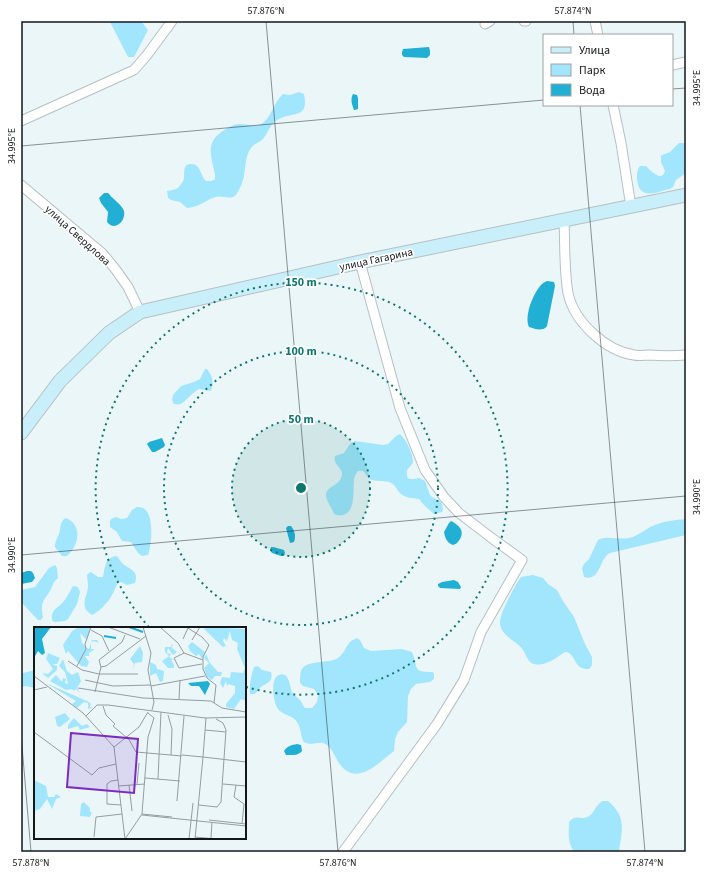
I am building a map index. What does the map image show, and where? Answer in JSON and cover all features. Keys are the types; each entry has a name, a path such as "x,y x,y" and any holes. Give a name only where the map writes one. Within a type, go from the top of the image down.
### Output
{"main road":[{"name":"улица Гагарина","path":"21,433 60,381 109,333 140,312 360,262 686,195"}],"street":[{"path":"21,121 134,70 172,21"},
{"path":"595,21 598,34"},
{"path":"673,65 686,62"},
{"path":"613,106 621,143 631,207"},
{"name":"улица Свердлова","path":"21,185 103,254 128,287 140,312"},
{"path":"564,220 568,294 575,312 582,322 592,333 607,344 622,352 634,355 686,355"},
{"path":"343,852 437,724 464,680 481,632 522,560 459,513 444,497 425,470 400,408 360,262"}],"green space":[{"path":"106,21 141,21 148,30 134,57 128,57 110,22"},
{"path":"299,92 304,94 305,102 302,111 276,121 262,140 251,148 247,155 243,182 235,196 215,197 198,205 187,208 180,202 168,198 167,191 179,187 184,179 185,167 189,164 194,164 198,167 206,181 212,181 215,179 211,149 214,139 219,134 236,124 255,126 261,124 267,119 277,101 283,94 290,95"},
{"path":"679,143 686,144 686,173 676,180 673,187 670,189 654,193 645,193 638,186 637,179 640,166 646,166 661,176 665,171 661,162 661,156 670,152"},
{"path":"205,369 207,369 212,377 213,382 211,391 199,389 182,403 174,404 172,400 173,395 181,386 200,379"},
{"path":"400,434 409,447 413,459 413,463 407,470 408,478 420,478 425,481 430,495 441,502 443,509 442,512 434,514 419,499 403,495 393,484 389,482 372,480 368,478 363,471 358,471 354,479 353,500 350,510 343,515 334,514 327,500 326,492 337,484 341,478 342,473 335,461 335,456 344,453 350,444 355,441 383,445 388,444"},
{"path":"137,507 143,508 147,512 150,518 151,526 151,543 148,555 142,556 138,553 131,542 122,541 117,532 110,527 111,519 116,517 121,519 127,518 132,510"},
{"path":"66,518 75,525 77,536 71,552 67,556 62,556 55,545 61,523"},
{"path":"686,519 686,535 610,553 606,556 594,576 590,578 584,577 582,568 589,559 598,540 605,538 629,538 636,536 652,526 670,521"},
{"path":"117,556 123,564 135,573 135,583 127,585 119,582 108,602 92,615 85,608 88,589 87,575 91,572 98,577 103,577 108,560"},
{"path":"55,565 57,568 58,578 54,582 42,604 43,617 41,620 38,620 21,602 21,590 35,587 49,568"},
{"path":"533,575 543,578 548,584 557,590 574,617 592,657 592,664 589,669 584,669 579,666 571,654 565,652 547,663 538,665 532,663 520,646 509,638 503,631 500,622 505,606 512,592 521,577"},
{"path":"73,586 78,587 80,592 77,604 68,619 65,621 54,622 52,620 52,616 54,611 62,604"},
{"path":"357,638 360,640 364,648 371,651 402,649 412,652 417,668 421,671 433,672 434,679 430,682 416,684 411,689 408,696 407,722 398,732 395,739 394,751 367,771 353,773 346,770 339,763 329,747 324,743 310,744 304,742 298,724 295,720 282,713 276,706 273,685 276,677 280,674 285,675 289,681 292,692 301,701 304,707 312,708 317,702 318,695 314,689 303,686 300,683 303,667 312,663 329,661 338,658 349,643"},
{"path":"258,666 262,670 271,672 272,675 269,682 261,687 256,693 250,694 250,684 253,670 254,667"},
{"path":"34,670 34,688 25,686 21,688 21,672 23,673"},
{"path":"603,801 608,801 621,818 622,830 619,852 574,852 569,841 569,822 574,818 584,818 589,816"}],"water":[{"path":"429,47 430,55 427,58 404,57 402,55 403,49"},
{"path":"353,94 357,95 358,98 358,109 355,110 352,102"},
{"path":"104,193 108,193 124,211 122,222 116,226 110,225 107,222 108,212 99,198"},
{"path":"547,281 554,282 555,286 547,326 543,329 529,327 528,317 530,305 535,293 542,284"},
{"path":"162,438 165,445 164,447 152,452 147,444"},
{"path":"451,521 459,526 462,533 458,542 453,545 449,543 444,532"},
{"path":"291,526 295,534 294,542 290,543 286,528"},
{"path":"271,547 284,550 284,556 272,553 270,550"},
{"path":"31,571 35,578 32,582 21,584 21,573"},
{"path":"454,580 458,582 461,587 460,589 440,588 438,586 438,584 442,582"},
{"path":"297,744 301,745 302,751 299,754 286,755 284,751 285,749"}]}
